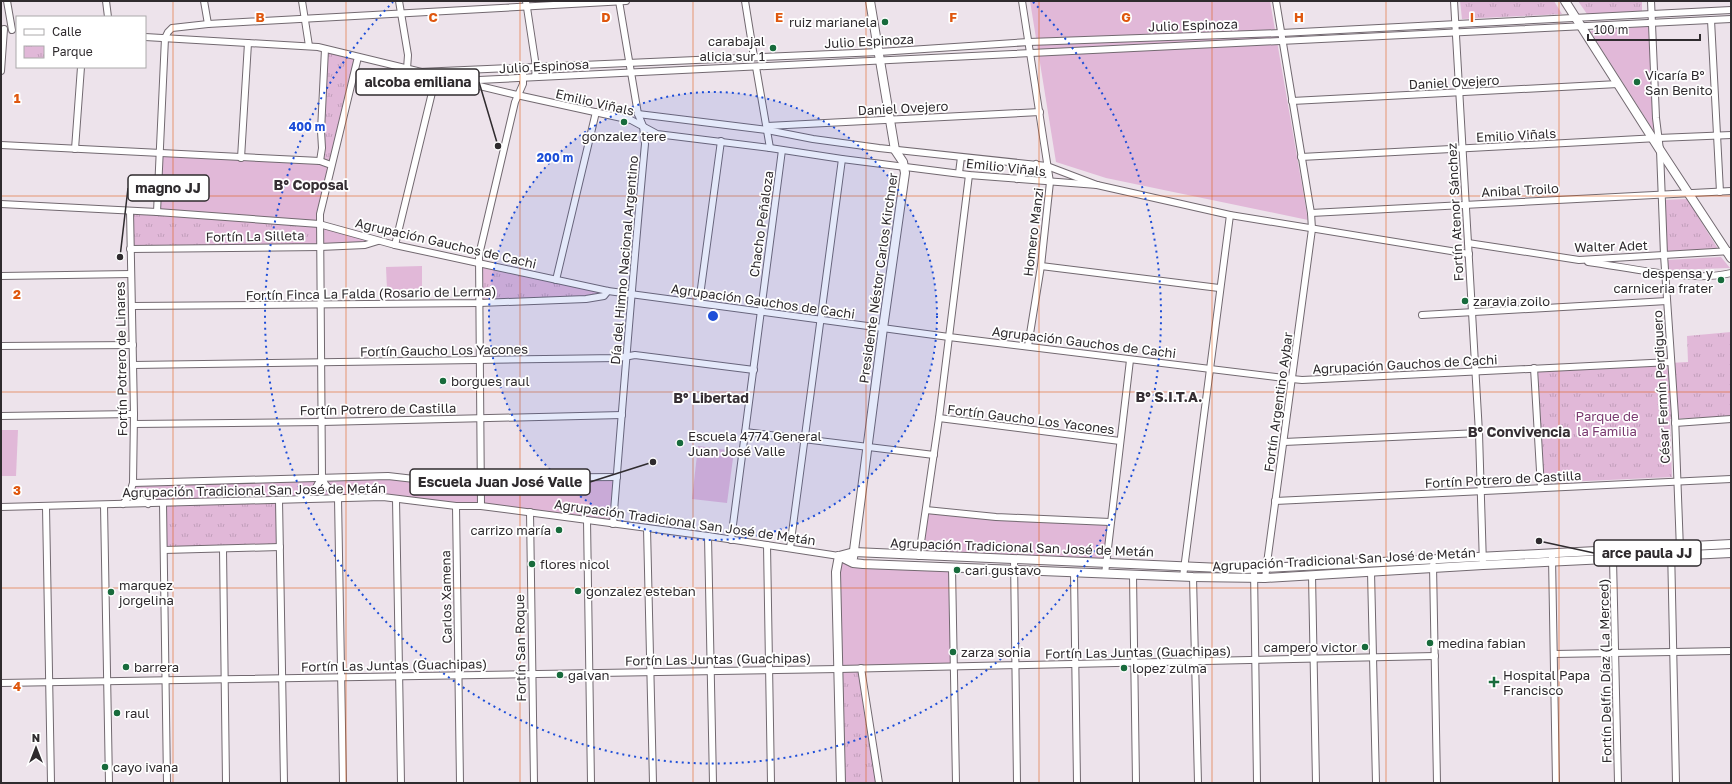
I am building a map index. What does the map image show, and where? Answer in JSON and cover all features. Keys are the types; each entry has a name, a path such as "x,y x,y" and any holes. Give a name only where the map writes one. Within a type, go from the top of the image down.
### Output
{"street":[{"path":"1,71 3,29 14,30 7,1"},
{"path":"106,1 108,16"},
{"path":"204,1 208,24"},
{"path":"302,1 309,46"},
{"path":"399,1 408,55 407,69"},
{"name":"Día del Himno Nacional Argentino","path":"614,524 627,356 630,294 645,144 643,126 638,114 631,62 619,1"},
{"path":"157,212 165,38 172,28 208,24 401,14 526,4 626,1"},
{"path":"745,1 754,57"},
{"name":"Presidente Néstor Carlos Kirchner","path":"853,562 867,446 905,167 896,150 870,1"},
{"name":"Homero Manzi","path":"1022,1 1050,182 1041,266 1028,346"},
{"name":"Fortín Argentino Aybar","path":"1265,578 1265,568 1284,442 1312,229 1311,213 1276,1"},
{"name":"Fortín Atenor Sánchez","path":"1454,1 1476,372 1482,490 1483,561"},
{"path":"1565,1 1618,84 1655,138 1660,150 1729,251 1731,258"},
{"path":"1651,1 1655,138"},
{"path":"526,4 536,67 535,77"},
{"name":"Julio Espinoza","path":"536,67 879,52 1029,42 1281,33 1731,10"},
{"name":"Julio Espinoza","path":"632,72 1456,34 1731,19"},
{"path":"1711,20 1720,192"},
{"path":"146,37 309,46 458,81"},
{"path":"241,158 248,43"},
{"path":"320,161 322,148 325,49"},
{"path":"343,783 338,498 325,484 322,477 319,224 331,165 358,57"},
{"name":"Julio Espinosa","path":"419,72 536,67"},
{"path":"756,67 770,148"},
{"path":"75,149 81,68"},
{"path":"482,506 482,418 478,264 517,95 523,84 523,68"},
{"name":"Julio Espinosa","path":"458,81 632,72"},
{"path":"395,245 436,76"},
{"name":"Emilio Viñals","path":"458,81 631,120 657,134 721,141 842,159 969,175 1017,180 1097,185"},
{"name":"Daniel Ovejero","path":"1292,100 1460,93 1618,84"},
{"path":"556,280 596,112"},
{"name":"Daniel Ovejero","path":"767,128 1040,112"},
{"name":"Emilio Viñals","path":"638,114 767,128 813,139 896,150 1036,164 1047,166 1097,185"},
{"name":"Emilio Viñals","path":"1301,157 1731,135"},
{"path":"699,303 721,141"},
{"path":"1,145 320,161 331,165"},
{"name":"Chacho Peñaloza","path":"731,540 782,150"},
{"name":"César Fermín Perdiguero","path":"1660,150 1660,195 1672,362 1680,556"},
{"path":"960,173 961,157"},
{"path":"790,548 842,159"},
{"path":"1017,180 1036,164"},
{"path":"919,556 939,418 969,175"},
{"path":"1097,185 1230,215 1469,254"},
{"name":"Anibal Troilo","path":"1311,213 1731,191"},
{"name":"Agrupación Gauchos de Cachi","path":"1,204 157,212 319,224 395,245 608,291 949,337 1302,380 1672,362"},
{"name":"Fortín Potrero de Linares","path":"123,504 132,490 133,483 134,414 130,211"},
{"path":"1183,577 1183,566 1210,369 1219,288 1230,215"},
{"name":"Fortín La Silleta","path":"130,248 320,247 365,245 378,240"},
{"name":"Walter Adet","path":"1468,243 1579,260 1729,251"},
{"path":"1579,260 1665,273 1707,276 1731,273"},
{"path":"1041,266 1219,288"},
{"path":"1,276 131,274"},
{"name":"Fortín Finca La Falda (Rosario de Lerma)","path":"132,306 480,303 586,299 604,296 608,291"},
{"path":"1422,315 1667,301"},
{"path":"1,346 133,345"},
{"name":"Fortín Gaucho Los Yacones","path":"133,365 618,358 635,355 754,370"},
{"path":"1105,574 1130,360"},
{"path":"1534,368 1541,488"},
{"path":"1,416 134,414"},
{"name":"Fortín Potrero de Castilla","path":"134,424 322,422 622,415"},
{"name":"Fortín Gaucho Los Yacones","path":"939,418 1120,441"},
{"path":"1675,423 1731,419"},
{"path":"745,432 805,438 934,455"},
{"path":"1284,442 1479,433"},
{"path":"133,483 394,476 458,484 482,491"},
{"path":"300,499 315,489 322,477"},
{"path":"482,478 617,477"},
{"name":"Fortín Potrero de Castilla","path":"1275,501 1731,479"},
{"path":"132,490 139,498 148,504"},
{"name":"Agrupación Tradicional San José de Metán","path":"1,507 383,497 456,506 482,506 767,544 839,556 853,562 1074,573 1254,578 1371,572 1433,564"},
{"path":"396,499 400,783"},
{"path":"279,500 284,783"},
{"path":"163,503 167,783"},
{"path":"104,505 109,783"},
{"name":"Carlos Xamena","path":"456,506 460,783"},
{"path":"46,507 51,783"},
{"path":"926,510 996,517 1110,522"},
{"name":"Fortín San Roque","path":"530,512 531,673 534,783"},
{"path":"587,520 591,783"},
{"path":"647,528 652,783"},
{"path":"708,536 713,783"},
{"path":"767,544 771,783"},
{"name":"Agrupación Tradicional San José de Metán","path":"839,556 854,552 919,556 1254,569 1433,564 1552,554 1731,544"},
{"path":"1671,547 1676,783"},
{"path":"164,550 280,548"},
{"path":"223,549 226,783"},
{"path":"1731,553 1731,558"},
{"name":"Agrupación Tradicional San José de Metán","path":"1483,561 1552,562 1731,553"},
{"path":"1552,554 1556,783"},
{"path":"839,556 836,572 841,783"},
{"path":"1014,559 1017,783"},
{"name":"Fortín Delfín Díaz (La Merced)","path":"1613,559 1618,783"},
{"path":"1433,564 1437,783"},
{"path":"952,568 956,783"},
{"path":"1254,569 1257,783"},
{"path":"1371,572 1376,783"},
{"path":"1074,573 1077,783"},
{"path":"1133,575 1136,783"},
{"path":"1312,575 1316,783"},
{"path":"1193,577 1198,783"},
{"path":"1554,654 1731,650"},
{"name":"Fortín Las Juntas (Guachipas)","path":"1,683 225,680 458,674 839,669 955,665 1255,661 1435,656"},
{"path":"861,668 879,783"}],"green space":[{"path":"1030,1 1270,1 1308,220 1106,178 1056,162"},
{"path":"1460,1 1554,1 1562,14 1462,19"},
{"path":"1578,1 1642,1 1642,11 1587,14"},
{"name":"Vicaría B° San Benito","path":"1650,26 1655,133 1590,31"},
{"path":"325,49 358,57 331,165 320,161"},
{"path":"160,154 331,165 319,224 378,240 365,245 320,247 157,212"},
{"path":"1687,199 1718,249 1665,253 1663,200"},
{"path":"130,211 319,224 320,247 130,249"},
{"path":"1721,257 1730,268 1667,270 1666,260"},
{"path":"478,264 608,291 598,298 480,303"},
{"path":"422,266 422,289 387,290 386,267"},
{"name":"Parque de la Familia","path":"1731,332 1731,416 1670,419 1672,477 1544,483 1538,370 1688,362 1687,336"},
{"path":"1,430 18,430 16,476 1,476"},
{"path":"698,446 734,451 727,503 692,499"},
{"path":"388,476 482,491 482,478 617,477 613,524 383,497 148,504 131,490 133,483"},
{"path":"277,501 279,546 166,548 165,505"},
{"path":"926,510 1110,522 1106,563 919,556"},
{"path":"841,561 952,568 955,665 839,669 836,572"},
{"path":"841,671 859,671 877,783 843,783"}],"place":[{"name":"ruiz marianela","path":"885,22"},
{"name":"carabajal alicia sur 1","path":"773,48"},
{"name":"Vicaría B° San Benito","path":"1637,82"},
{"name":"gonzalez tere","path":"624,122"},
{"name":"alcoba emiliana","path":"498,146"},
{"name":"magno JJ","path":"120,257"},
{"name":"despensa y carniceria frater","path":"1721,280"},
{"name":"zaravia zoilo","path":"1465,301"},
{"name":"borgues raul","path":"443,381"},
{"name":"Escuela 4774 General Juan José Valle","path":"680,443"},
{"name":"Escuela Juan José Valle","path":"653,462"},
{"name":"carrizo maría","path":"559,530"},
{"name":"arce paula JJ","path":"1539,541"},
{"name":"flores nicol","path":"532,564"},
{"name":"cari gustavo","path":"957,570"},
{"name":"gonzalez esteban","path":"578,591"},
{"name":"marquez jorgelina","path":"111,592"},
{"name":"medina fabian","path":"1430,643"},
{"name":"campero victor","path":"1365,647"},
{"name":"zarza sonia","path":"953,652"},
{"name":"barrera","path":"126,667"},
{"name":"lopez zulma","path":"1124,668"},
{"name":"galvan","path":"560,675"},
{"name":"Hospital Papa Francisco","path":"1494,682"},
{"name":"raul","path":"117,713"},
{"name":"cayo ivana","path":"105,767"}],"district":[{"name":"B° Coposal","path":"311,185"},
{"name":"B° S.I.T.A.","path":"1169,397"},
{"name":"B° Libertad","path":"711,398"},
{"name":"B° Convivencia","path":"1519,432"}]}
